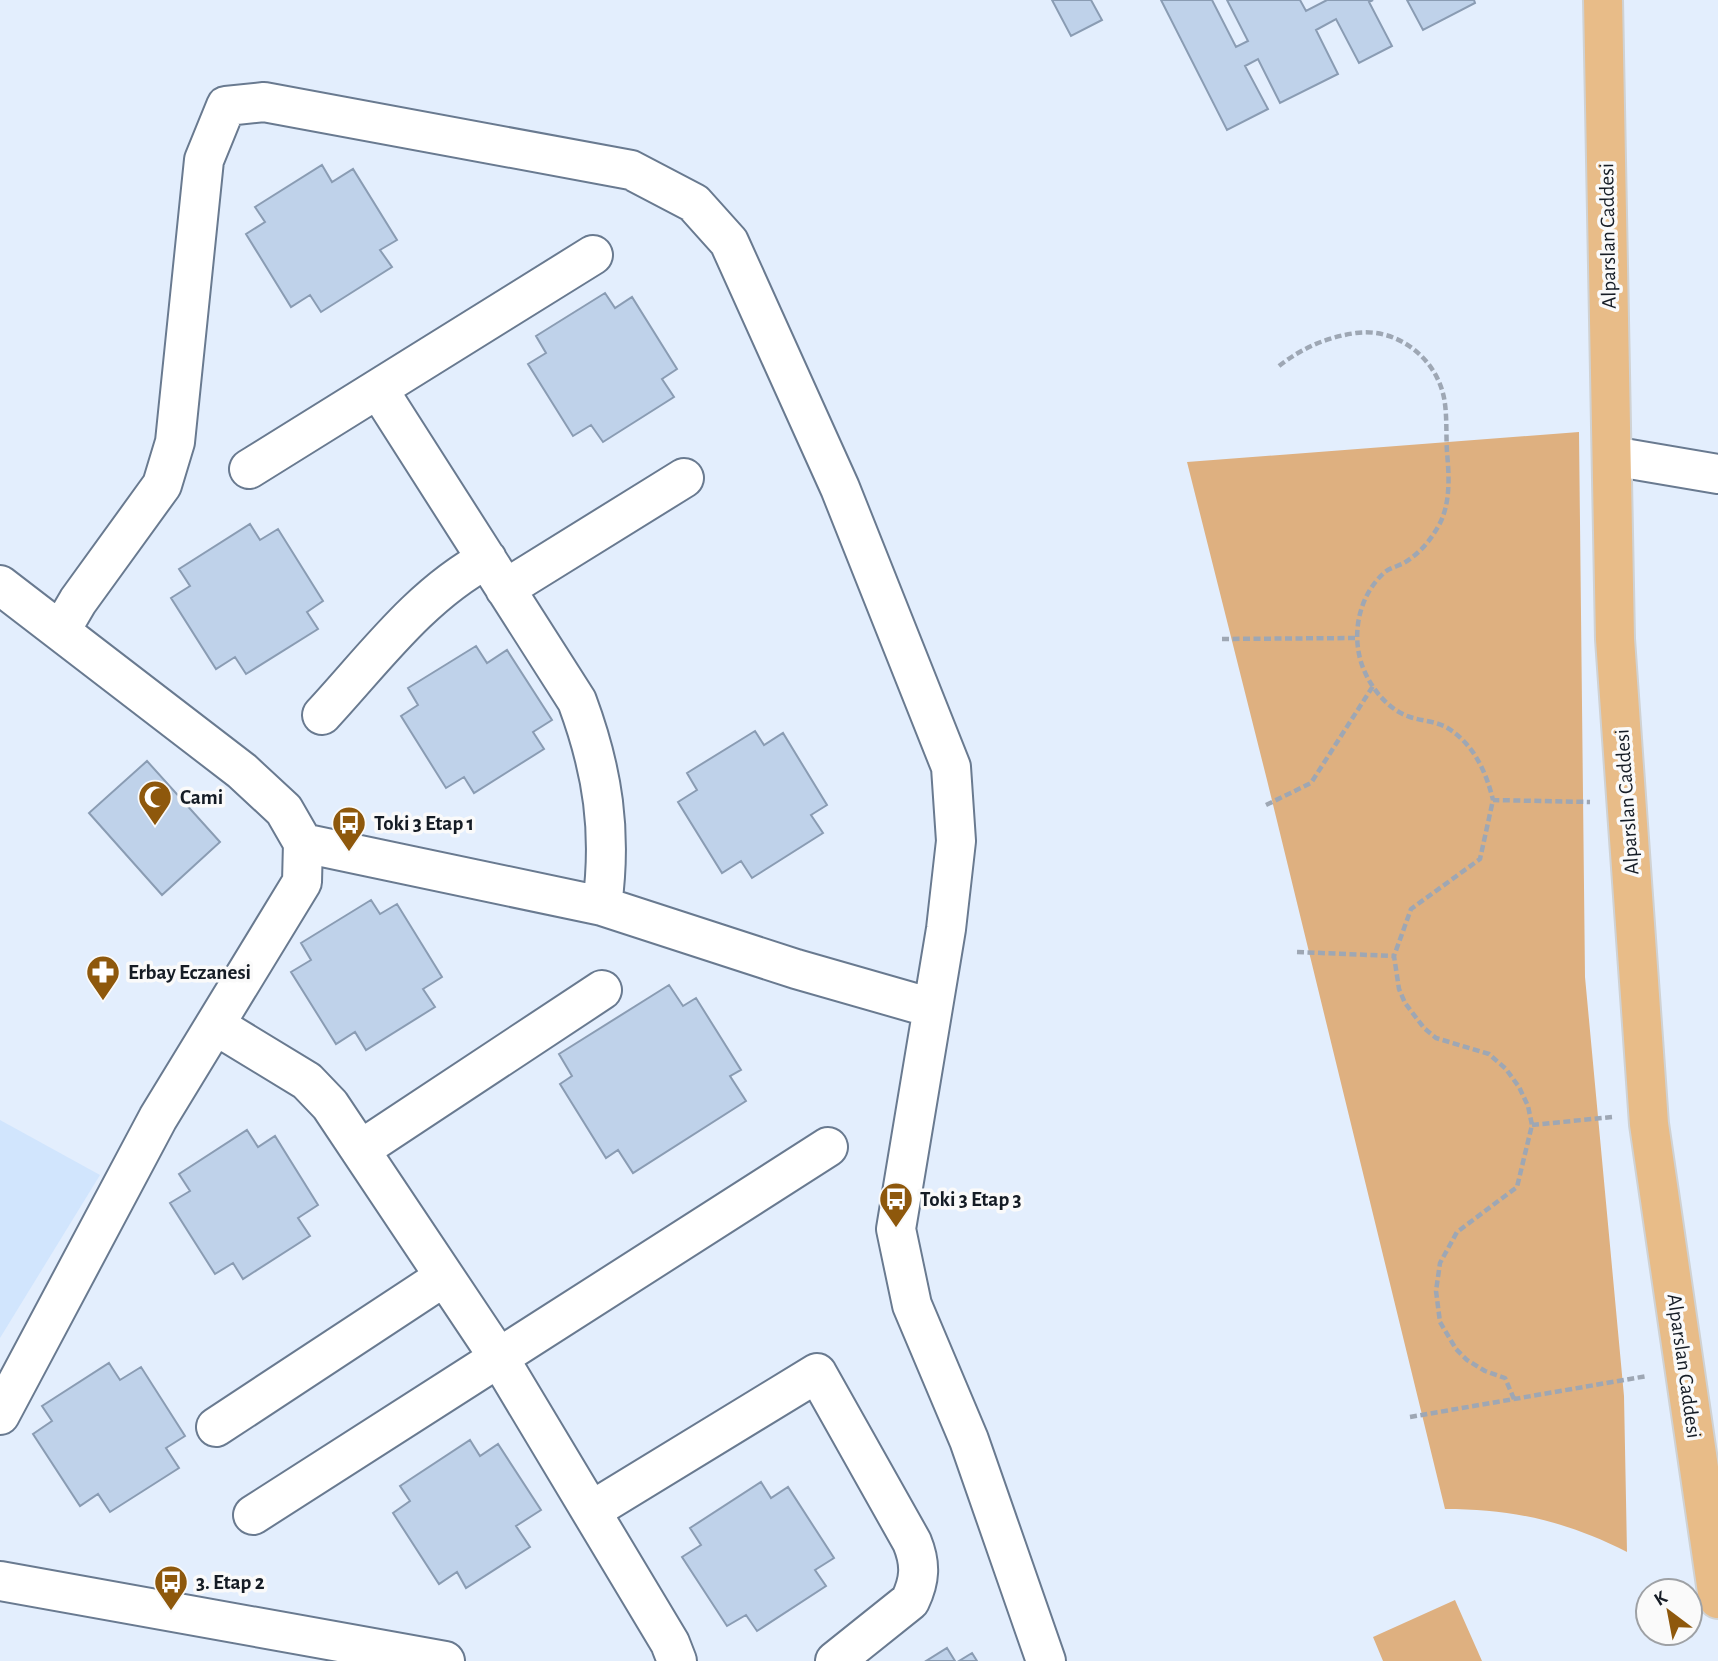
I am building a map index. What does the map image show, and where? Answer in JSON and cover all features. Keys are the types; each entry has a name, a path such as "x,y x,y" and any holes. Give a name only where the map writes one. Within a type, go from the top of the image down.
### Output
{"main road":[{"name":"Alparslan Caddesi","path":"1603,0 1615,639 1649,1113 1718,1600"},
{"path":"1706,1517 1718,1454"}],"street":[{"path":"61,630 78,601 162,485 176,442 204,160 226,106 264,102 631,170 694,203 729,242 840,488 951,767 956,841 946,929 895,1229 912,1305 969,1440 1046,1661"},
{"path":"248,469 593,255"},
{"path":"378,389 577,701 600,773 606,810 606,874 602,906"},
{"path":"1612,456 1718,474"},
{"path":"322,715 419,610 453,580 496,574 684,478"},
{"path":"0,585 242,771 284,810 303,844 302,882 158,1118 0,1415"},
{"path":"303,844 602,906 796,969 932,1008"},
{"path":"360,1150 602,990"},
{"path":"215,1025 313,1087 330,1105 499,1358 670,1643 677,1661"},
{"path":"253,1515 828,1147"},
{"path":"216,1427 444,1277"},
{"path":"591,1511 817,1373 912,1542 918,1557 919,1572 910,1601 835,1661"},
{"path":"0,1581 445,1661"}],"path":[{"path":"1279,366 1306,347 1359,332 1376,333 1392,337 1422,356 1440,384 1445,403 1448,499 1441,521 1430,540 1418,553 1386,570 1374,585 1364,601 1356,638 1359,656 1373,686 1394,709 1407,716 1446,727 1462,740 1476,756 1488,777 1493,800 1480,859 1411,909 1394,956 1399,989 1414,1016 1436,1038 1489,1054 1506,1069 1520,1087 1528,1107 1532,1125 1517,1187 1457,1232 1440,1263 1436,1291 1440,1322 1456,1349 1467,1360 1485,1371 1505,1378 1514,1399"},
{"path":"1222,639 1356,638"},
{"path":"1266,805 1311,783 1373,686"},
{"path":"1493,800 1627,803"},
{"path":"1297,951 1394,956"},
{"path":"1532,1125 1649,1113"},
{"path":"1410,1417 1685,1369"}],"shaded area":[{"path":"1579,432 1585,977 1624,1396 1627,1552 1582,1532 1539,1519 1494,1511 1445,1509 1187,462"},
{"path":"0,1120 100,1175 0,1338"},
{"path":"1455,1600 1482,1661 1383,1661 1373,1637"}],"building":[{"path":"1052,0 1091,0 1102,20 1071,36"},
{"path":"1161,0 1212,0 1236,47 1248,41 1227,0 1300,0 1306,11 1327,0 1373,0 1369,2 1392,46 1359,63 1336,19 1316,30 1338,74 1280,103 1258,59 1245,66 1268,109 1227,130"},
{"path":"1407,0 1474,0 1475,3 1423,30"},
{"path":"322,165 332,182 353,169 397,240 380,250 392,267 321,312 310,295 291,307 246,234 265,222 255,207"},
{"path":"605,293 615,308 632,297 677,369 662,379 674,397 603,442 591,425 573,436 528,364 546,353 536,336"},
{"path":"250,524 260,540 278,529 323,601 307,612 318,629 246,674 235,657 216,669 171,598 190,586 179,569"},
{"path":"476,646 487,663 507,650 552,720 533,732 544,749 474,793 464,777 446,788 401,716 418,705 408,688"},
{"path":"755,731 764,745 783,733 827,805 811,815 823,833 752,878 741,861 722,873 678,802 697,790 687,773"},
{"name":"Cami","path":"147,761 220,842 162,895 89,813"},
{"path":"371,900 380,914 397,904 442,977 423,989 435,1007 366,1050 355,1032 336,1044 291,972 311,960 301,943"},
{"path":"669,985 683,1006 696,998 741,1070 730,1076 746,1101 633,1173 618,1150 606,1158 560,1084 572,1076 559,1054"},
{"path":"247,1130 258,1147 275,1136 318,1205 298,1218 310,1236 243,1279 233,1263 215,1274 170,1203 190,1191 179,1174"},
{"path":"109,1363 120,1380 141,1367 185,1436 166,1448 179,1468 110,1512 98,1494 80,1506 33,1434 52,1421 42,1406"},
{"path":"470,1440 480,1456 498,1444 541,1510 516,1526 530,1547 466,1588 457,1572 439,1584 393,1513 410,1501 400,1486"},
{"path":"761,1482 771,1498 788,1487 834,1558 815,1570 826,1586 757,1631 746,1615 727,1626 682,1557 701,1545 690,1528"},
{"path":"947,1648 955,1661 926,1661"},
{"path":"972,1653 977,1661 959,1661"}],"place":[{"name":"Cami","path":"155,827"},
{"name":"Toki 3 Etap 1","path":"349,853"},
{"name":"Erbay Eczanesi","path":"103,1002"},
{"name":"Toki 3 Etap 3","path":"896,1229"},
{"name":"3. Etap 2","path":"171,1612"}]}
